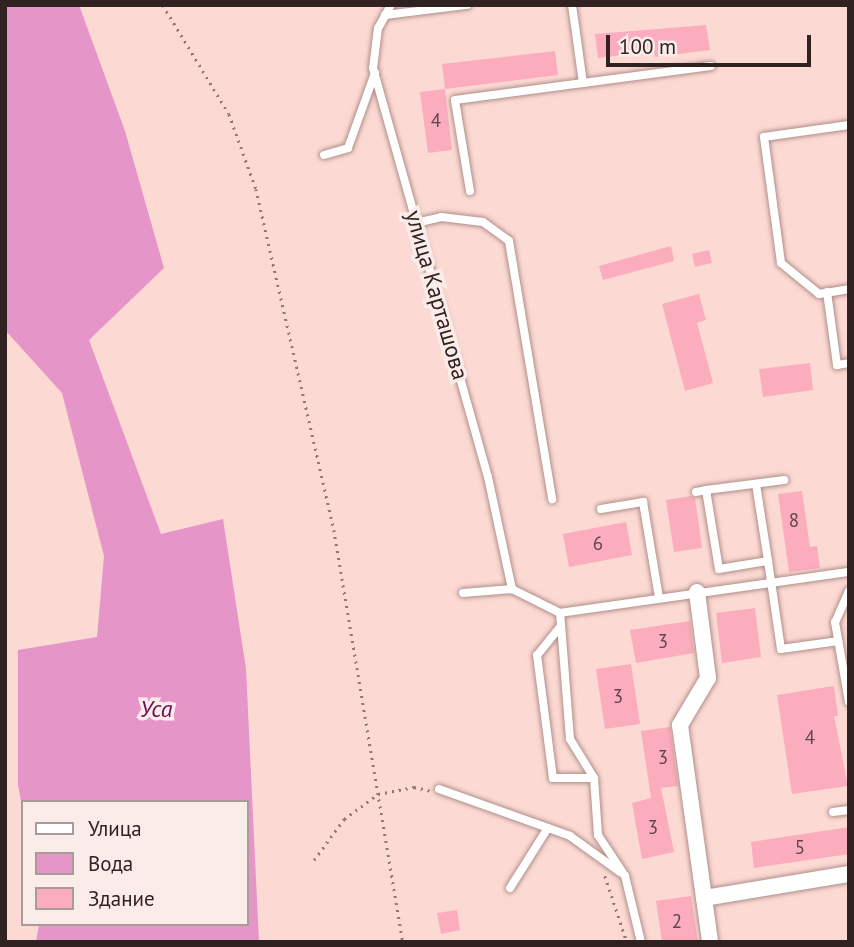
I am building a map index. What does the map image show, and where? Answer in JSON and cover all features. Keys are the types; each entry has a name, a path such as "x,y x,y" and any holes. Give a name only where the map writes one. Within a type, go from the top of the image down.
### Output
{"street":[{"path":"697,592 708,678 680,725 710,942"},
{"path":"704,898 849,874"}],"lane":[{"name":"улица Карташова","path":"391,5 378,28 375,73 488,477 512,589"},
{"path":"386,15 467,5"},
{"path":"572,5 583,83"},
{"path":"470,191 455,100 710,66"},
{"path":"324,155 348,148 375,73"},
{"path":"849,125 764,137 781,263 818,294 849,289"},
{"path":"416,223 441,217 482,222 509,241 552,499"},
{"path":"827,292 837,365 849,363"},
{"path":"696,492 784,480"},
{"path":"756,484 781,649 838,641"},
{"path":"706,490 719,569 768,561"},
{"path":"601,509 643,502 659,598"},
{"path":"463,593 512,589 560,613 849,572"},
{"path":"849,590 835,622 849,702"},
{"path":"560,613 570,739 594,778 598,835 625,876 641,942"},
{"path":"560,627 537,655 553,778 594,778"},
{"path":"439,791 570,836 625,876"},
{"path":"833,812 849,810"},
{"path":"510,888 548,828"}],"path":[{"path":"163,5 229,114 256,189 334,530 403,942"},
{"path":"314,860 344,819 378,794 414,787 439,791"},
{"path":"604,874 627,942"}],"water":[{"name":"Уса","path":"5,5 79,5 125,131 164,268 89,340 161,534 223,519 246,669 259,942 36,942 39,926 248,926 248,800 21,801 18,785 18,650 97,637 104,556 62,393 5,330"}],"building":[{"path":"706,25 710,50 655,57 654,51 598,58 595,34"},
{"path":"555,51 558,75 445,89 442,64"},
{"path":"445,89 452,150 428,153 420,92"},
{"path":"671,246 674,261 603,280 599,266"},
{"path":"709,250 712,263 695,267 692,254"},
{"path":"699,294 706,320 697,323 713,383 685,391 662,304"},
{"path":"810,363 813,390 763,397 759,369"},
{"path":"802,491 810,547 817,546 820,568 789,572 778,494"},
{"path":"691,496 695,498 702,548 674,552 666,500"},
{"path":"626,522 632,555 569,567 563,534"},
{"path":"755,608 761,657 722,663 716,613"},
{"path":"690,621 694,653 636,663 630,630"},
{"path":"631,664 640,724 605,729 596,669"},
{"path":"834,686 838,716 834,716 848,786 792,794 777,695"},
{"path":"670,727 678,786 661,788 674,852 642,859 632,803 651,798 641,731"},
{"path":"849,827 849,854 754,868 751,842"},
{"path":"691,896 698,942 662,942 656,901"},
{"path":"457,910 460,930 441,934 437,913"}]}
